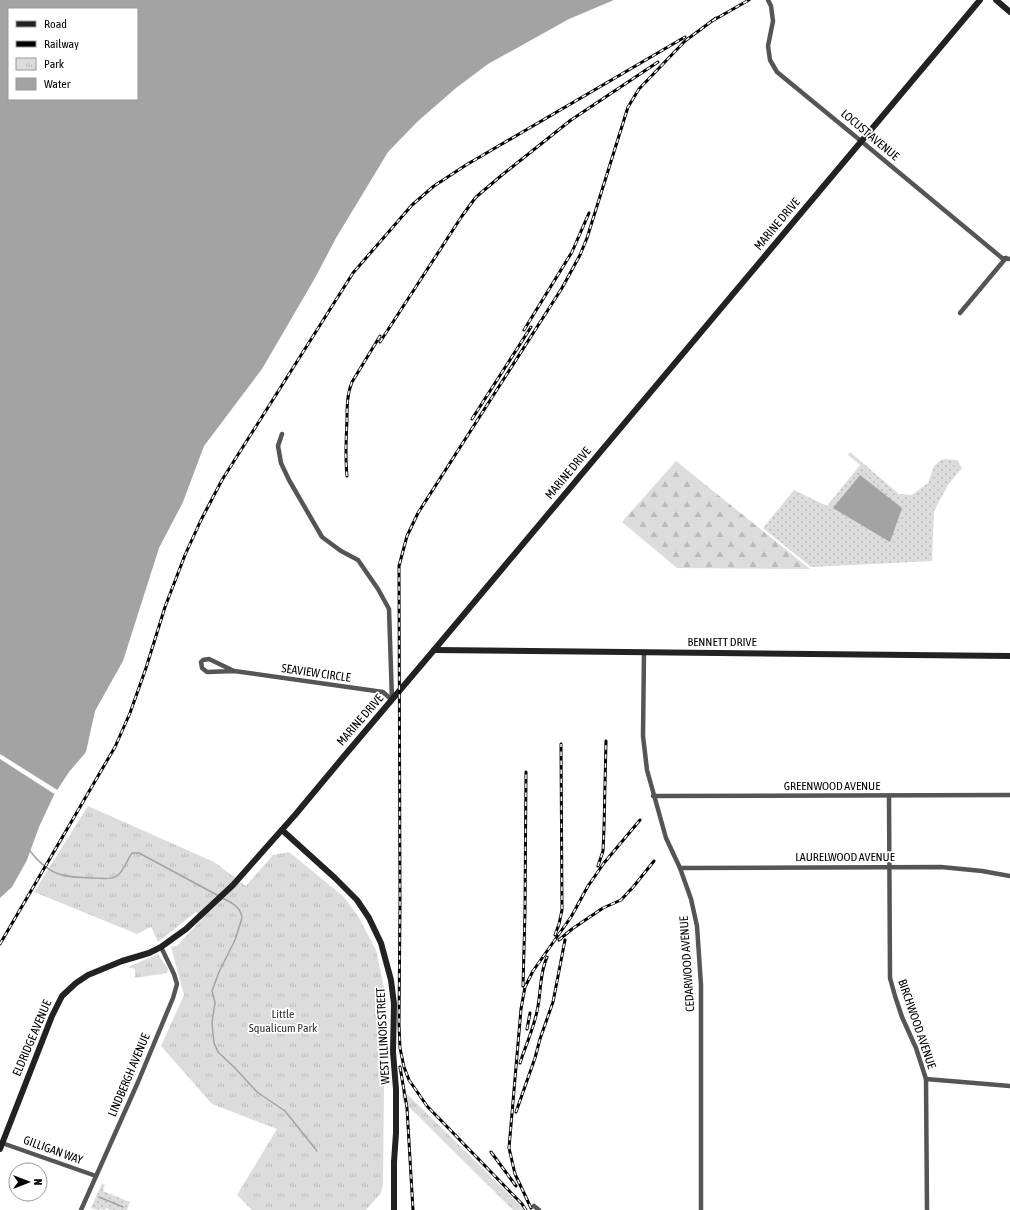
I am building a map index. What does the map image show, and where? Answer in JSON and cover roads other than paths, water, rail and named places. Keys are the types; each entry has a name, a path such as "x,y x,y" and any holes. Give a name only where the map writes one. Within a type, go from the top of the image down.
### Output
{"main road":[{"name":"MARINE DRIVE","path":"161,947 186,929 233,885 282,830 980,0"},
{"path":"996,0 1010,12"},
{"name":"BENNETT DRIVE","path":"434,650 1010,656"},
{"name":"WEST ILLINOIS STREET","path":"282,830 335,878 356,900 369,918 381,942 391,980 394,1004 393,1052 396,1090 396,1127 394,1210"},
{"name":"ELDRIDGE AVENUE","path":"1,1146 52,1016 62,996 76,983 88,975 161,947"}],"street":[{"name":"LOCUST AVENUE","path":"768,0 771,6 773,21 768,46 770,60 777,72 1002,258 1008,258"},
{"path":"960,313 1008,258"},
{"path":"282,434 278,446 281,462 289,480 322,537 341,551 358,560 378,589 389,609 392,700"},
{"name":"CEDARWOOD AVENUE","path":"644,652 643,736 647,770 653,796 666,838 680,868 691,899 697,926 701,985 701,1210"},
{"name":"SEAVIEW CIRCLE","path":"234,671 209,659 201,662 202,668 207,672 234,671 383,692 392,700"},
{"name":"GREENWOOD AVENUE","path":"653,796 1010,796"},
{"name":"BIRCHWOOD AVENUE","path":"889,796 890,978 897,1003 916,1048 926,1079 927,1210"},
{"name":"LAURELWOOD AVENUE","path":"680,868 941,867 982,871 1010,876"},
{"name":"LINDBERGH AVENUE","path":"81,1210 138,1082 173,998 177,984 174,974 161,947"},
{"path":"926,1079 1010,1087"},
{"name":"GILLIGAN WAY","path":"1,1146 96,1176"},
{"path":"534,1206 539,1210"}],"water":[{"path":"0,0 614,0 569,19 488,64 456,88 417,122 388,152 336,238 315,278 262,369 204,446 183,502 159,548 123,661 95,711 86,752 69,772 54,795 39,827 27,860 12,887 0,898"},
{"path":"860,475 902,508 890,542 833,508"}],"waterway":[{"path":"30,851 44,866 58,874 75,877 106,878 117,876 124,868 132,853 139,853 219,896"},
{"path":"222,898 238,908 242,918 235,940 219,972 212,991 215,1003 212,1022 214,1043 218,1052 257,1092 285,1111 317,1151"},
{"path":"99,1197 123,1207"}],"railway":[{"path":"712,21 749,0"},
{"path":"526,1210 522,1204 427,1106 409,1080 404,1067 400,1048 399,566 407,536 418,513 562,288 580,255 587,238 628,107 639,89 685,41 716,18"},
{"path":"0,944 115,747 130,713 165,607 185,555 222,480 353,273 412,205 434,186 466,165 685,37"},
{"path":"380,342 476,197 571,120 658,62"},
{"path":"524,330 572,252 589,213"},
{"path":"472,419 531,327"},
{"path":"347,476 346,441 349,391 352,382 380,336"},
{"path":"598,866 603,851 606,741"},
{"path":"555,935 562,910 561,744"},
{"path":"523,986 526,772"},
{"path":"531,1208 515,1174 509,1148 521,1009 525,987 533,971 571,917 588,886 604,863 640,820"},
{"path":"559,940 572,929 603,908 621,900 654,861"},
{"path":"516,1112 553,1002 565,940"},
{"path":"520,1063 535,1021 542,975 547,957"},
{"path":"527,1029 530,1013"},
{"path":"400,1067 407,1108 413,1210"},
{"path":"491,1152 516,1186"}],"park label":[{"name":"Little Squalicum Park","path":"283,1021"}]}
